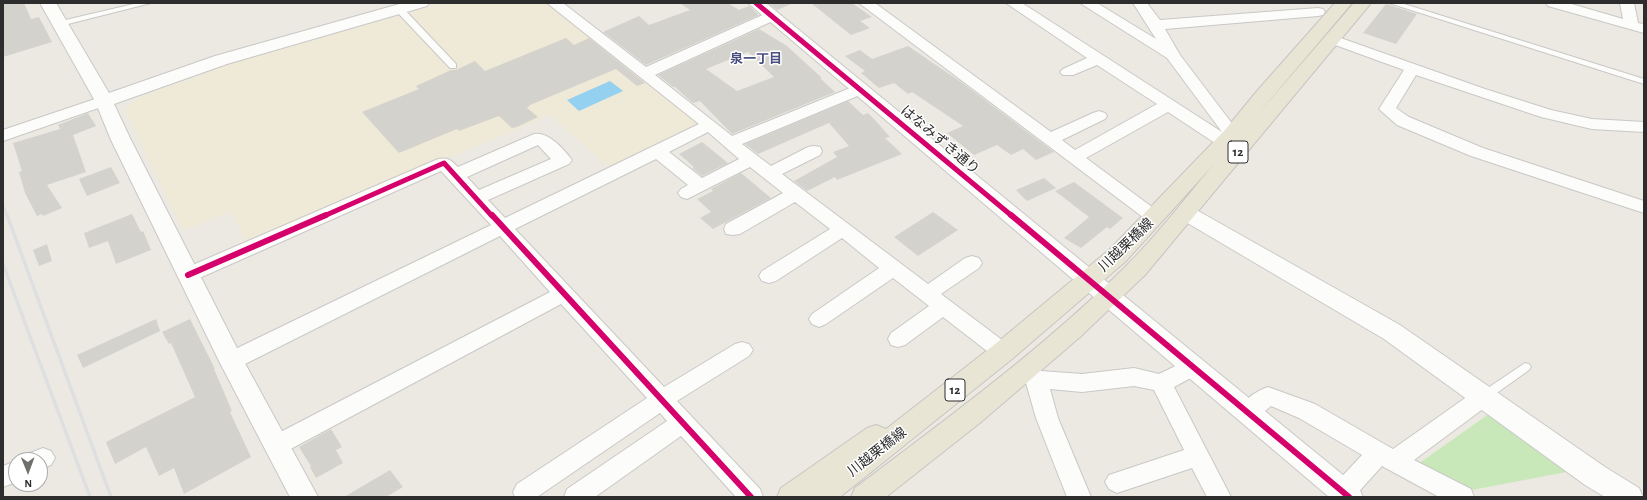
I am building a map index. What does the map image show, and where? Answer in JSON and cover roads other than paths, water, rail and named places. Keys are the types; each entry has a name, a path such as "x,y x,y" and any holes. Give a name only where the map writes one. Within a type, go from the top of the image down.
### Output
{"main road":[{"name":"川越栗橋線","path":"819,497 1003,352 1118,254 1228,138 1263,95 1344,3"},
{"name":"川越栗橋線","path":"865,497 972,414 1031,374 1137,269 1363,3"},
{"path":"791,497 867,440 948,396"},
{"path":"889,497 909,481 972,414"}],"street":[{"path":"48,3 104,101 121,140 231,361 304,497"},
{"path":"3,136 221,60 420,3"},
{"path":"554,3 710,125 730,144 797,193 1003,352"},
{"name":"はなみずき通り","path":"756,3 861,89 1088,281 1346,494"},
{"path":"866,3 1154,217"},
{"path":"1013,3 1168,105 1228,138"},
{"path":"1087,3 1173,56"},
{"path":"1140,3 1156,25 1173,56 1228,138"},
{"path":"1553,3 1638,28"},
{"path":"1627,3 1638,28"},
{"path":"1156,25 1318,12"},
{"path":"644,74 772,16"},
{"path":"1332,39 1547,114 1592,124 1644,127"},
{"path":"1068,72 1097,59"},
{"path":"1413,68 1387,109 1403,121 1477,152 1644,207"},
{"path":"730,144 861,89"},
{"path":"1074,157 1168,105"},
{"path":"1050,139 1099,116"},
{"path":"231,361 710,125"},
{"path":"455,175 540,138 563,160 477,198"},
{"path":"657,151 693,190 752,159"},
{"path":"770,173 814,151"},
{"path":"188,275 444,163 663,399 751,497"},
{"path":"733,229 797,193"},
{"path":"1186,213 1392,332 1595,476 1629,497"},
{"path":"768,276 843,229"},
{"path":"927,294 972,263"},
{"path":"819,319 893,268"},
{"path":"276,445 565,294"},
{"path":"898,339 943,306"},
{"path":"525,492 663,399 742,350"},
{"path":"1078,497 1031,374 1082,383 1134,377 1161,383 1192,367"},
{"path":"1161,383 1219,497"},
{"path":"1247,412 1268,396 1307,411 1387,457 1462,497"},
{"path":"1346,494 1387,457 1483,397"},
{"path":"576,497 684,422"},
{"path":"1117,482 1198,456"}],"lane":[{"path":"60,24 147,3"},
{"path":"1393,3 1644,82"},
{"path":"399,9 453,66"},
{"path":"1483,397 1525,367"}],"water":[{"path":"610,81 623,91 579,111 567,100"}],"railway":[{"path":"3,205 7,216"},
{"path":"7,215 111,497"},
{"path":"3,264 90,497"}],"district":[{"name":"泉一丁目","path":"756,59"}]}
